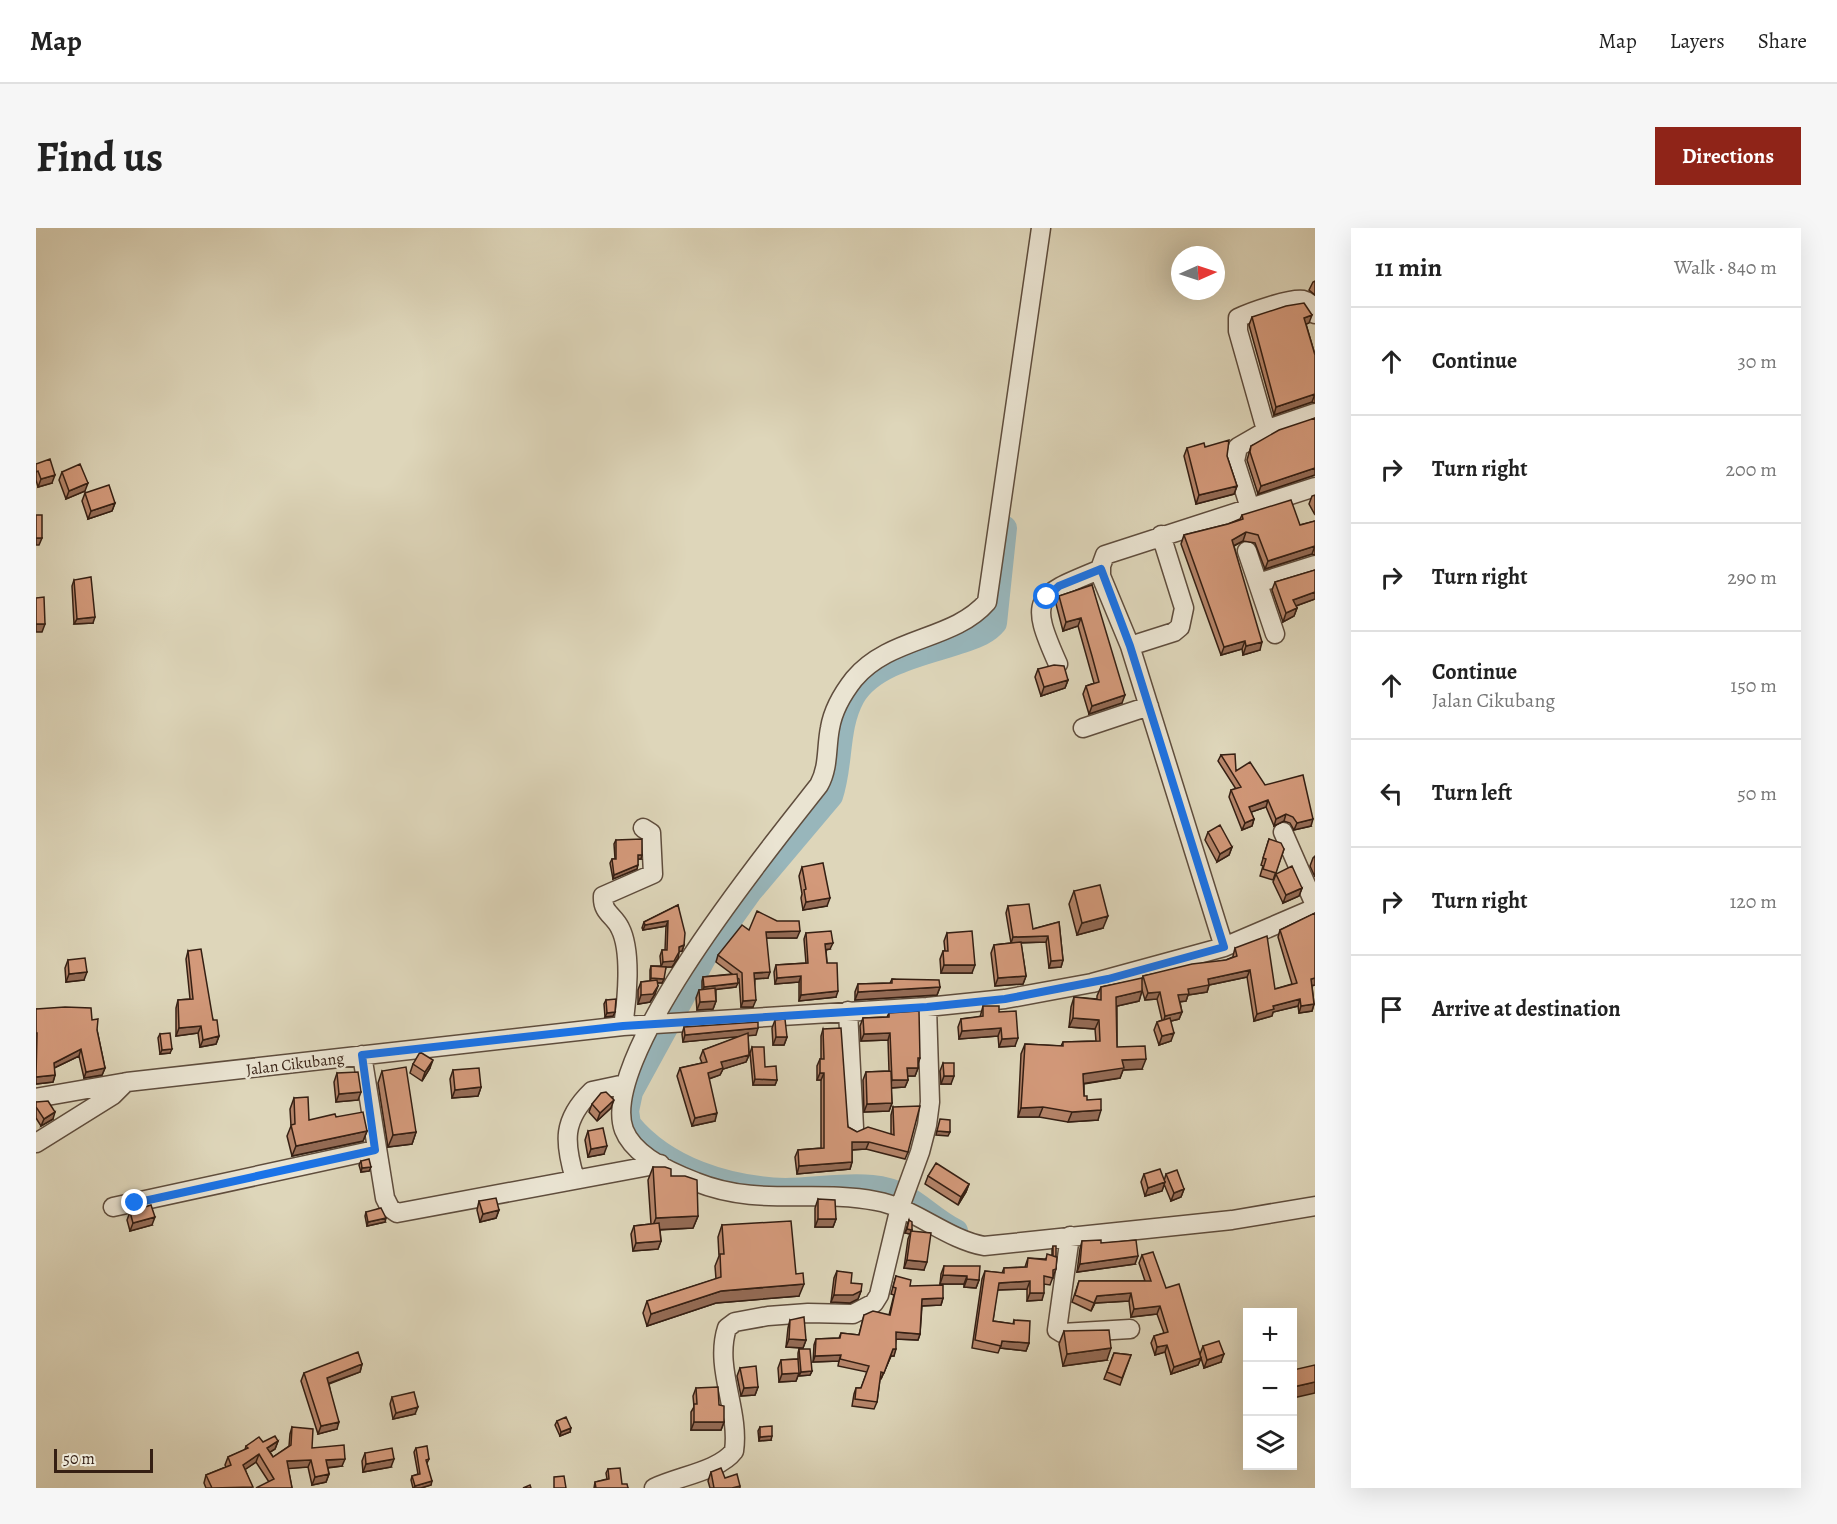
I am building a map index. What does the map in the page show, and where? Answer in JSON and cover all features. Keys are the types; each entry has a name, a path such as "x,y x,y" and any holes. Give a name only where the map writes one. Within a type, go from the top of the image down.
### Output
{"street":[{"path":"1041,228 987,602 970,618 881,655 853,680 834,711 825,770 819,785 704,936 664,1023 633,1060 620,1109 628,1139 633,1146 660,1164 695,1182 735,1194 789,1198 843,1197 874,1200 903,1198 964,1240 984,1246 1233,1220 1315,1206"},
{"path":"1266,430 1238,331 1238,318 1291,301 1305,300 1312,306 1315,314"},
{"path":"1250,508 1235,461 1238,447 1266,430 1315,413"},
{"path":"1224,947 1130,646 1101,569 1106,555 1161,535 1315,487"},
{"path":"1130,646 1174,632 1183,620 1184,608 1161,535"},
{"path":"1247,551 1275,634"},
{"path":"1258,583 1315,565"},
{"path":"1059,664 1040,617 1042,603 1059,586 1101,569"},
{"path":"1083,728 1149,706"},
{"path":"623,1026 627,988 624,948 621,929 604,909 603,896 633,885 642,877 653,874 651,833 643,828"},
{"path":"1283,832 1315,907"},
{"name":"Jalan Cikubang","path":"36,1098 127,1082 623,1026 927,1007 1052,991 1140,972 1224,947 1315,907"},
{"path":"654,1488 675,1478 726,1461 734,1451 731,1394 722,1358 728,1328 735,1322 768,1316 808,1313 845,1315 869,1307 879,1294 903,1198 920,1152 930,1102 927,1007"},
{"path":"848,1011 854,1128"},
{"path":"362,1055 375,1150 385,1198 390,1208 397,1213 660,1164"},
{"path":"36,1143 113,1095 127,1082"},
{"path":"575,1179 566,1148 572,1118 592,1091 625,1084"},
{"path":"113,1207 375,1150"},
{"path":"1070,1236 1057,1330 1062,1333 1130,1329"}],"building":[{"path":"1304,303 1312,315 1304,318 1315,355 1315,394 1276,407 1252,317"},
{"path":"1315,418 1315,468 1261,486 1250,452 1251,446 1279,430"},
{"path":"1229,440 1227,456 1237,486 1199,495 1187,448 1204,443 1205,447"},
{"path":"50,459 55,475 41,479 38,471 36,472 36,464"},
{"path":"80,464 88,483 69,491 62,472"},
{"path":"109,485 115,503 91,511 85,493"},
{"path":"1291,500 1300,525 1315,521 1315,546 1268,561 1258,535 1246,532 1232,540 1262,642 1246,646 1245,641 1224,647 1184,535 1228,524 1243,519 1242,515"},
{"path":"36,515 42,515 42,538 36,538"},
{"path":"1315,570 1315,592 1293,600 1297,608 1286,613 1275,582"},
{"path":"91,577 95,617 77,619 74,580"},
{"path":"1092,585 1125,695 1092,706 1086,686 1099,682 1081,618 1066,622 1059,596"},
{"path":"44,597 45,624 36,624 36,598"},
{"path":"1054,665 1064,666 1068,680 1044,687 1038,669"},
{"path":"1235,754 1236,771 1250,762 1265,785 1303,775 1313,819 1297,823 1293,817 1286,814 1276,819 1268,800 1249,807 1254,819 1245,823 1231,790 1241,787 1221,755"},
{"path":"1220,825 1232,847 1220,854 1208,832"},
{"path":"642,839 642,855 638,855 638,865 614,875 612,859 616,859 616,840"},
{"path":"1269,839 1281,843 1284,849 1276,873 1263,869 1266,859 1263,858"},
{"path":"823,863 830,898 806,902 802,867"},
{"path":"1292,866 1302,888 1286,895 1276,874"},
{"path":"1100,885 1108,916 1082,923 1074,891"},
{"path":"1029,904 1033,929 1059,922 1063,960 1051,961 1048,936 1013,937 1008,906"},
{"path":"678,905 685,933 684,945 679,947 674,961 663,962 662,950 667,950 668,921 645,925 644,922"},
{"path":"757,911 777,921 799,921 800,931 766,932 770,972 754,973 756,1000 743,1001 742,973 718,955 742,925 749,930"},
{"path":"1315,913 1315,978 1311,979 1314,1004 1301,1006 1300,999 1273,1006 1274,1009 1257,1014 1250,970 1208,979 1209,985 1188,989 1189,994 1178,995 1182,1012 1165,1016 1160,992 1148,993 1143,976 1192,964 1226,960 1237,956 1235,948 1267,936 1275,989 1297,983 1280,930"},
{"path":"831,931 833,943 825,944 827,963 837,963 838,991 801,995 801,976 777,978 776,965 808,963 806,933"},
{"path":"972,931 975,965 944,965 943,951 948,951 947,933"},
{"path":"1021,942 1026,976 998,978 994,945"},
{"path":"201,949 213,1020 217,1020 219,1036 203,1040 201,1026 179,1028 178,1000 193,999 188,951"},
{"path":"85,958 87,972 69,974 68,960"},
{"path":"651,966 666,967 664,979 651,978"},
{"path":"737,974 738,983 704,987 703,977"},
{"path":"1142,978 1142,991 1116,997 1117,1047 1145,1046 1146,1059 1122,1060 1124,1068 1083,1074 1084,1096 1087,1096 1087,1100 1101,1099 1101,1110 1072,1112 1043,1107 1021,1108 1025,1044 1063,1046 1063,1042 1100,1041 1099,1020 1073,1018 1074,997 1101,1000 1101,987"},
{"path":"892,979 939,980 940,987 858,992 858,984 892,983"},
{"path":"657,980 658,986 653,994 641,995 641,982"},
{"path":"715,988 716,1001 700,1002 699,990"},
{"path":"616,999 615,1012 607,1013 606,1000"},
{"path":"983,1006 999,1006 999,1012 1016,1011 1018,1038 1002,1039 1001,1028 962,1031 961,1019 983,1016"},
{"path":"91,1008 92,1020 98,1019 97,1030 105,1068 86,1072 81,1049 54,1063 55,1075 36,1077 36,1009"},
{"path":"919,1011 920,1058 918,1058 918,1068 907,1068 908,1080 892,1080 890,1033 864,1034 863,1018 889,1017 889,1013"},
{"path":"1170,1018 1174,1033 1162,1036 1157,1022"},
{"path":"785,1019 787,1037 776,1037 775,1020"},
{"path":"758,1022 758,1028 685,1035 684,1027"},
{"path":"841,1028 848,1127 857,1132 868,1127 894,1135 893,1107 920,1106 908,1152 869,1142 852,1142 852,1162 799,1166 798,1150 824,1148 824,1073 820,1073 820,1059 824,1059 823,1029"},
{"path":"170,1033 172,1049 162,1050 160,1034"},
{"path":"748,1033 749,1055 721,1062 723,1068 708,1073 717,1113 695,1118 680,1068 707,1062 703,1050"},
{"path":"752,1047 764,1047 765,1067 776,1066 777,1080 755,1079"},
{"path":"420,1052 433,1060 425,1072 413,1064"},
{"path":"943,1063 954,1063 954,1076 944,1076"},
{"path":"406,1067 416,1132 393,1135 382,1071"},
{"path":"479,1068 481,1087 455,1090 453,1070"},
{"path":"891,1071 892,1103 867,1104 866,1072"},
{"path":"358,1072 361,1092 339,1094 337,1073"},
{"path":"606,1092 614,1100 600,1113 592,1104 601,1093"},
{"path":"308,1097 309,1120 335,1114 336,1117 363,1112 367,1131 296,1146 291,1125 295,1124 294,1098"},
{"path":"48,1101 55,1112 44,1119 36,1107 36,1102"},
{"path":"940,1119 950,1120 950,1132 937,1131"},
{"path":"603,1128 607,1146 591,1149 588,1131"},
{"path":"369,1159 371,1167 362,1168 361,1161"},
{"path":"936,1163 969,1184 961,1197 928,1176"},
{"path":"653,1167 671,1169 671,1176 685,1176 697,1180 698,1216 656,1218"},
{"path":"1160,1169 1165,1182 1148,1188 1144,1174"},
{"path":"1177,1170 1184,1189 1174,1193 1166,1174"},
{"path":"496,1198 499,1210 483,1214 479,1201"},
{"path":"818,1199 835,1200 836,1219 818,1219"},
{"path":"151,1205 155,1217 133,1223 130,1212"},
{"path":"381,1208 386,1218 368,1222 366,1212"},
{"path":"909,1220 912,1222 912,1230 907,1229"},
{"path":"791,1221 796,1274 803,1273 804,1284 721,1291 651,1314 647,1301 721,1277 720,1254 724,1254 722,1225"},
{"path":"659,1223 661,1241 636,1243 634,1226"},
{"path":"911,1231 931,1233 927,1262 907,1260"},
{"path":"1101,1240 1101,1243 1136,1240 1138,1256 1080,1264 1082,1241"},
{"path":"1053,1246 1056,1246 1056,1257 1053,1256"},
{"path":"1153,1252 1166,1288 1179,1284 1201,1358 1174,1367 1167,1345 1157,1347 1154,1336 1168,1332 1160,1306 1134,1309 1131,1293 1097,1296 1094,1303 1075,1295 1079,1281 1151,1281 1142,1255"},
{"path":"1047,1254 1057,1257 1053,1278 1044,1276 1044,1293 1030,1293 1030,1281 999,1283 993,1321 1014,1324 1014,1320 1030,1321 1029,1343 1002,1341 1001,1346 975,1340 985,1271 1004,1273 1004,1268 1027,1267 1028,1258 1046,1260"},
{"path":"944,1266 980,1266 979,1280 967,1279 967,1276 943,1275"},
{"path":"837,1271 852,1273 851,1283 862,1284 861,1291 853,1295 834,1295"},
{"path":"896,1276 911,1280 910,1286 943,1285 943,1298 922,1299 920,1334 896,1332 896,1349 893,1349 884,1373 881,1372 877,1402 855,1399 856,1388 861,1388 869,1366 840,1359 841,1355 815,1356 816,1339 840,1338 841,1333 859,1335 864,1315 873,1311 890,1315 896,1288 893,1287"},
{"path":"804,1317 806,1340 789,1339 790,1320"},
{"path":"1109,1330 1111,1348 1067,1354 1064,1331"},
{"path":"1219,1341 1224,1354 1207,1360 1203,1346"},
{"path":"799,1349 810,1349 812,1371 801,1372"},
{"path":"358,1352 362,1364 327,1378 339,1422 321,1426 304,1373"},
{"path":"1114,1353 1131,1355 1122,1378 1107,1372"},
{"path":"798,1359 799,1373 782,1374 781,1360"},
{"path":"1315,1365 1315,1382 1297,1386 1297,1369"},
{"path":"756,1366 758,1387 744,1388 740,1368"},
{"path":"718,1387 719,1405 724,1406 724,1422 694,1422 694,1404 697,1404 696,1388"},
{"path":"414,1392 418,1407 396,1413 392,1397"},
{"path":"566,1417 571,1428 561,1432 557,1421"},
{"path":"772,1426 772,1436 760,1437 760,1427"},
{"path":"292,1427 313,1429 312,1448 344,1445 345,1459 326,1460 329,1474 315,1477 311,1460 287,1461 292,1488 256,1488 274,1479 259,1454 243,1465 253,1487 212,1488 206,1475 231,1465 228,1457 248,1448 246,1446 259,1437 263,1442 275,1436 278,1441 267,1448 273,1457 291,1445"},
{"path":"427,1446 429,1459 426,1460 432,1481 415,1486 412,1476 420,1474 416,1448"},
{"path":"392,1448 394,1459 366,1464 365,1453"},
{"path":"620,1468 622,1484 627,1484 628,1488 596,1488 595,1482 609,1479 608,1469"},
{"path":"721,1468 725,1478 737,1474 740,1486 714,1488 711,1472"},
{"path":"564,1476 566,1488 554,1488 554,1477"}],"waterway":[{"path":"956,1231 908,1198 886,1189 861,1186 785,1190 742,1185 700,1173 661,1153 644,1140 629,1124 627,1111 631,1092 708,951 750,892 831,796 844,721 853,697 862,685 874,675 902,660 976,636 995,623 1005,528"}],"route":[{"path":"135,1203 375,1150 362,1055 623,1026 927,1007 1005,999 1140,972 1224,947 1130,646 1101,576 1101,569 1059,586 1047,597"}]}
